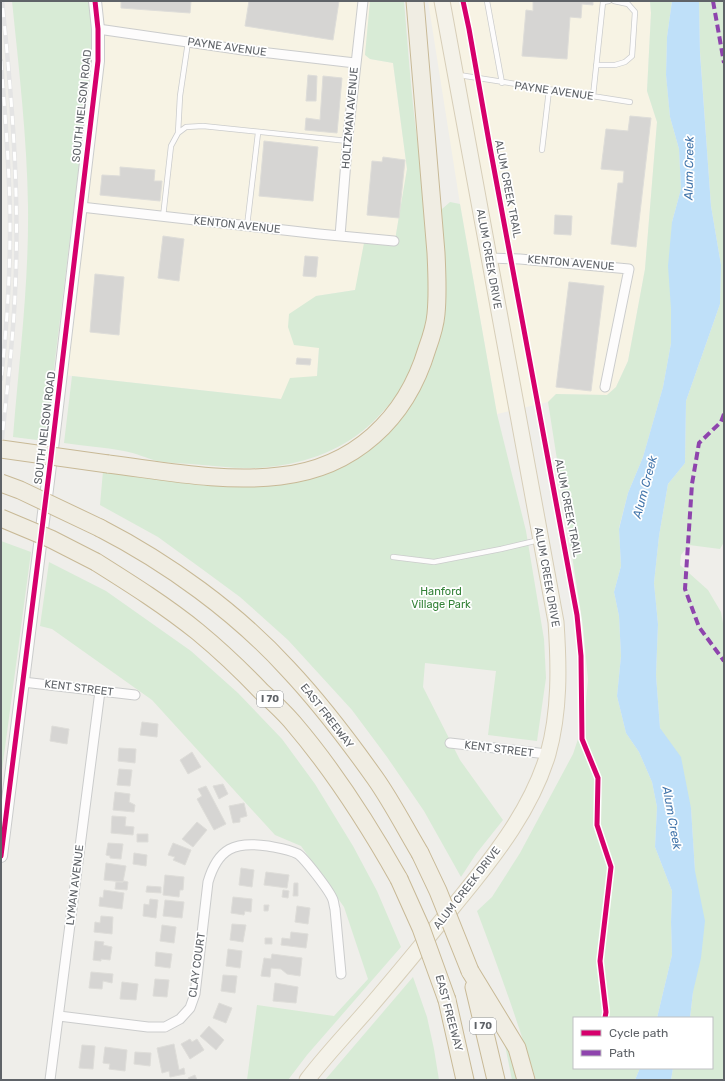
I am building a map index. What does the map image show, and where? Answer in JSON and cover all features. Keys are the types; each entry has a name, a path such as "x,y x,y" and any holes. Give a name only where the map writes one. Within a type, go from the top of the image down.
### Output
{"highway":[{"path":"1,449 108,464 232,478 281,476 305,471 331,463 369,440 391,419 409,394 422,367 436,315 438,284 415,1"},
{"name":"EAST FREEWAY","path":"1,483 27,493 124,540 185,580 237,620 287,667 317,700 376,779 420,853 438,891 470,972 496,1080"},
{"name":"EAST FREEWAY","path":"1,518 51,539 96,562 136,587 198,631 233,662 293,723 322,758 374,835 399,879 421,928 447,1000 465,1080"},
{"path":"470,972 517,1048 526,1080"},
{"path":"453,1080 459,1049"}],"main road":[{"name":"ALUM CREEK DRIVE","path":"307,1080 426,940 491,860 521,816 547,754 553,730 557,697 558,659 556,622 442,1"}],"street":[{"name":"SOUTH NELSON ROAD","path":"1,856 98,61 98,29 95,1"},
{"name":"HOLTZMAN AVENUE","path":"340,236 355,63 363,1"},
{"name":"PAYNE AVENUE","path":"98,29 243,50 355,63"},
{"name":"KENTON AVENUE","path":"81,207 394,241"},
{"name":"KENTON AVENUE","path":"489,258 520,259 629,269 605,387"},
{"name":"KENT STREET","path":"23,682 134,695"},
{"name":"LYMAN AVENUE","path":"50,1080 100,691"},
{"name":"KENT STREET","path":"450,743 547,754"},
{"name":"CLAY COURT","path":"59,1016 148,1027 165,1027 180,1019 190,1008 195,994 208,882 216,862 223,854 232,848 243,845 263,845 284,849 299,855 309,866 330,895 335,909 341,974"}],"lane":[{"path":"488,1 502,83"},
{"path":"592,96 603,2 610,1"},
{"path":"596,65 615,65 625,62 632,56 635,12 628,4 614,1"},
{"path":"178,133 180,96 188,42"},
{"name":"PAYNE AVENUE","path":"455,75 478,77 488,81 630,102"},
{"path":"542,150 549,90"},
{"path":"163,217 171,146 178,133 186,127 203,126 258,133 348,141"},
{"path":"247,226 258,133"},
{"path":"393,557 434,562 501,549 541,539"}],"shaded area":[{"path":"89,1 370,1 365,54 370,59 393,63 407,169 394,246 355,290 316,296 319,348 317,377 281,399 54,374 93,51"},
{"path":"428,1 650,1 651,13 647,91 657,122 645,269 628,361 616,387 607,395 556,394 548,402 497,414 460,204"}],"green space":[{"path":"12,1 89,1 92,25 93,51 45,441 13,437 27,265 28,207 20,78"},
{"path":"370,1 404,1 413,104 427,220 430,278 424,333 417,358 399,392 374,421 351,439 325,453 283,465 259,468 240,468 165,462 109,448 64,443 72,376 281,399 290,378 317,376 319,348 294,345 288,327 289,314 316,296 355,290 364,243 394,246 407,169 393,63 370,59 365,55"},
{"path":"650,1 672,1 667,37 666,75 670,117 679,149 681,189 672,222 671,343 663,387 643,457 628,493 619,528 621,566 614,592 619,616 621,656 617,696 626,733 639,752 652,782 657,807 655,847 672,891 672,955 657,1017 573,1017 573,1069 640,1069 635,1080 536,1080 508,995 477,911 492,897 520,853 573,754 584,721 588,680 583,626 548,402 556,394 607,395 616,387 628,361 645,269 657,122 647,91 651,13"},
{"path":"699,1 724,1 724,542 720,549 689,545 681,555 680,565 708,590 721,612 724,629 724,1080 671,1080 673,1069 713,1069 713,1017 690,1017 693,992 695,871 691,808 660,728 656,675 658,624 654,583 659,536 668,484 685,463 686,401 720,304 721,265 711,206 700,52"},
{"name":"Hanford Village Park","path":"450,202 460,204 497,414 526,531 544,639 546,678 537,741 488,735 496,671 425,663 423,687 460,760 503,820 476,854 461,877 424,811 387,757 352,710 288,640 240,597 158,537 100,505 103,471 249,483 382,437 411,405 425,377 444,278 442,209"},
{"path":"1,541 31,552 1,778"},
{"path":"49,562 106,591 191,651 238,693 282,739 315,784 353,846 377,891 401,947 307,1055 288,1080 247,1080 257,1005 334,1016 368,979 344,907 301,846 275,835 152,700 52,629 40,626"},
{"path":"413,977 427,1017 439,1080 325,1080"},
{"path":"510,1042 521,1080 512,1080 505,1045"}],"water":[{"name":"Alum Creek","path":"672,1 699,1 700,53 711,206 721,265 720,304 686,401 685,463 668,484 659,536 654,583 658,624 656,675 660,728 681,757 691,808 695,871 705,921 701,958 693,992 690,1017 657,1017 672,955 672,891 655,847 657,807 652,782 639,752 626,733 617,696 621,656 619,616 614,592 621,566 619,529 628,493 643,457 663,387 671,343 671,309 668,266 672,222 681,189 679,149 670,117 666,75 667,37"},
{"path":"640,1069 673,1069 671,1080 635,1080"}],"building":[{"path":"121,1 191,1 190,13 121,8"},
{"path":"249,1 339,1 333,40 245,26"},
{"path":"533,1 593,1 593,5 582,4 581,18 570,17 567,59 522,56 526,10 533,11"},
{"path":"308,75 317,76 316,101 306,101"},
{"path":"323,76 342,78 337,133 305,130 306,118 320,120"},
{"path":"630,116 651,118 636,247 611,244 618,183 623,183 624,171 601,169 606,129 628,131"},
{"path":"264,141 318,147 313,201 259,196"},
{"path":"383,157 405,160 399,218 367,215 372,161 382,162"},
{"path":"120,167 155,170 154,181 162,181 160,201 100,195 102,175 120,176"},
{"path":"555,215 572,216 571,235 554,234"},
{"path":"163,236 184,239 179,281 158,278"},
{"path":"305,256 318,257 316,277 303,276"},
{"path":"95,274 124,277 119,335 90,332"},
{"path":"569,282 604,286 591,391 556,387"},
{"path":"297,358 311,359 310,365 296,364"},
{"path":"142,722 158,724 157,737 140,735"},
{"path":"52,726 69,729 67,744 50,741"},
{"path":"119,748 136,749 135,763 118,761"},
{"path":"192,752 201,767 188,774 180,760"},
{"path":"119,769 132,770 130,786 117,785"},
{"path":"223,784 228,794 219,799 213,786"},
{"path":"206,786 226,824 214,830 197,799 202,796 198,789"},
{"path":"115,792 130,794 129,802 135,805 134,812 113,810"},
{"path":"244,803 247,816 240,818 240,822 233,823 229,806"},
{"path":"112,816 126,817 125,826 134,827 133,835 111,833"},
{"path":"197,822 207,830 193,847 182,839"},
{"path":"137,834 148,834 148,842 137,842"},
{"path":"108,843 123,844 121,859 110,858 110,856 106,855"},
{"path":"173,843 191,850 185,865 173,860 175,857 168,855"},
{"path":"134,853 147,855 146,866 133,864"},
{"path":"106,863 126,866 123,882 104,880"},
{"path":"241,868 254,870 252,887 239,885"},
{"path":"266,872 289,875 287,888 264,885"},
{"path":"165,875 184,877 183,890 180,890 179,897 163,895"},
{"path":"116,882 128,882 127,890 115,889"},
{"path":"294,883 298,883 298,896 293,896"},
{"path":"147,886 161,887 161,893 146,892"},
{"path":"104,890 124,893 122,909 99,906 100,897 103,898"},
{"path":"283,890 289,891 288,898 282,897"},
{"path":"233,897 252,899 251,912 245,911 244,915 231,913"},
{"path":"150,899 158,900 156,918 143,916 144,904 149,905"},
{"path":"165,900 184,902 182,918 163,916"},
{"path":"264,905 269,905 268,911 264,911"},
{"path":"297,906 310,908 308,924 295,922"},
{"path":"101,916 113,917 112,934 94,932 95,922 100,923"},
{"path":"232,924 246,925 243,942 230,940"},
{"path":"162,925 176,927 174,943 160,941"},
{"path":"291,932 308,934 306,948 281,945 282,938 290,939"},
{"path":"265,938 272,938 272,944 265,944"},
{"path":"95,941 104,942 103,945 112,947 110,960 93,960"},
{"path":"228,949 242,951 240,968 226,966"},
{"path":"156,952 172,954 170,968 155,966"},
{"path":"272,954 302,958 300,976 287,974 281,969 271,968 270,977 261,976 264,958 271,959"},
{"path":"91,972 113,974 112,983 103,981 102,989 89,988"},
{"path":"223,975 237,976 235,993 221,991"},
{"path":"155,979 169,980 167,997 153,996"},
{"path":"122,982 138,984 136,1000 120,999"},
{"path":"275,983 298,987 296,1003 273,1001"},
{"path":"219,1003 232,1008 226,1023 213,1018"},
{"path":"209,1026 224,1040 216,1050 200,1036"},
{"path":"190,1039 192,1042 197,1039 204,1050 190,1059 181,1044"},
{"path":"174,1044 179,1070 184,1068 185,1074 170,1077 169,1071 162,1073 157,1048"},
{"path":"82,1045 95,1046 93,1069 79,1068"},
{"path":"105,1047 127,1050 125,1071 109,1069 110,1064 103,1063"},
{"path":"135,1052 151,1053 150,1066 134,1064"},
{"path":"195,1075 197,1080 189,1080 188,1078"}],"railway":[{"path":"1,448 11,352 16,257 16,184 12,110 2,1"},
{"path":"1,61 10,204 8,302 1,379"}],"marked path":[{"path":"713,1 724,63"},
{"path":"724,414 721,422 699,443 692,484 685,589 699,627 724,661"}],"cycle path":[{"path":"1,856 51,457 98,61 98,29 95,1"},
{"name":"ALUM CREEK TRAIL","path":"463,1 577,615 581,656 582,739 598,778 597,825 611,867 600,961 606,1012 605,1017"}]}
